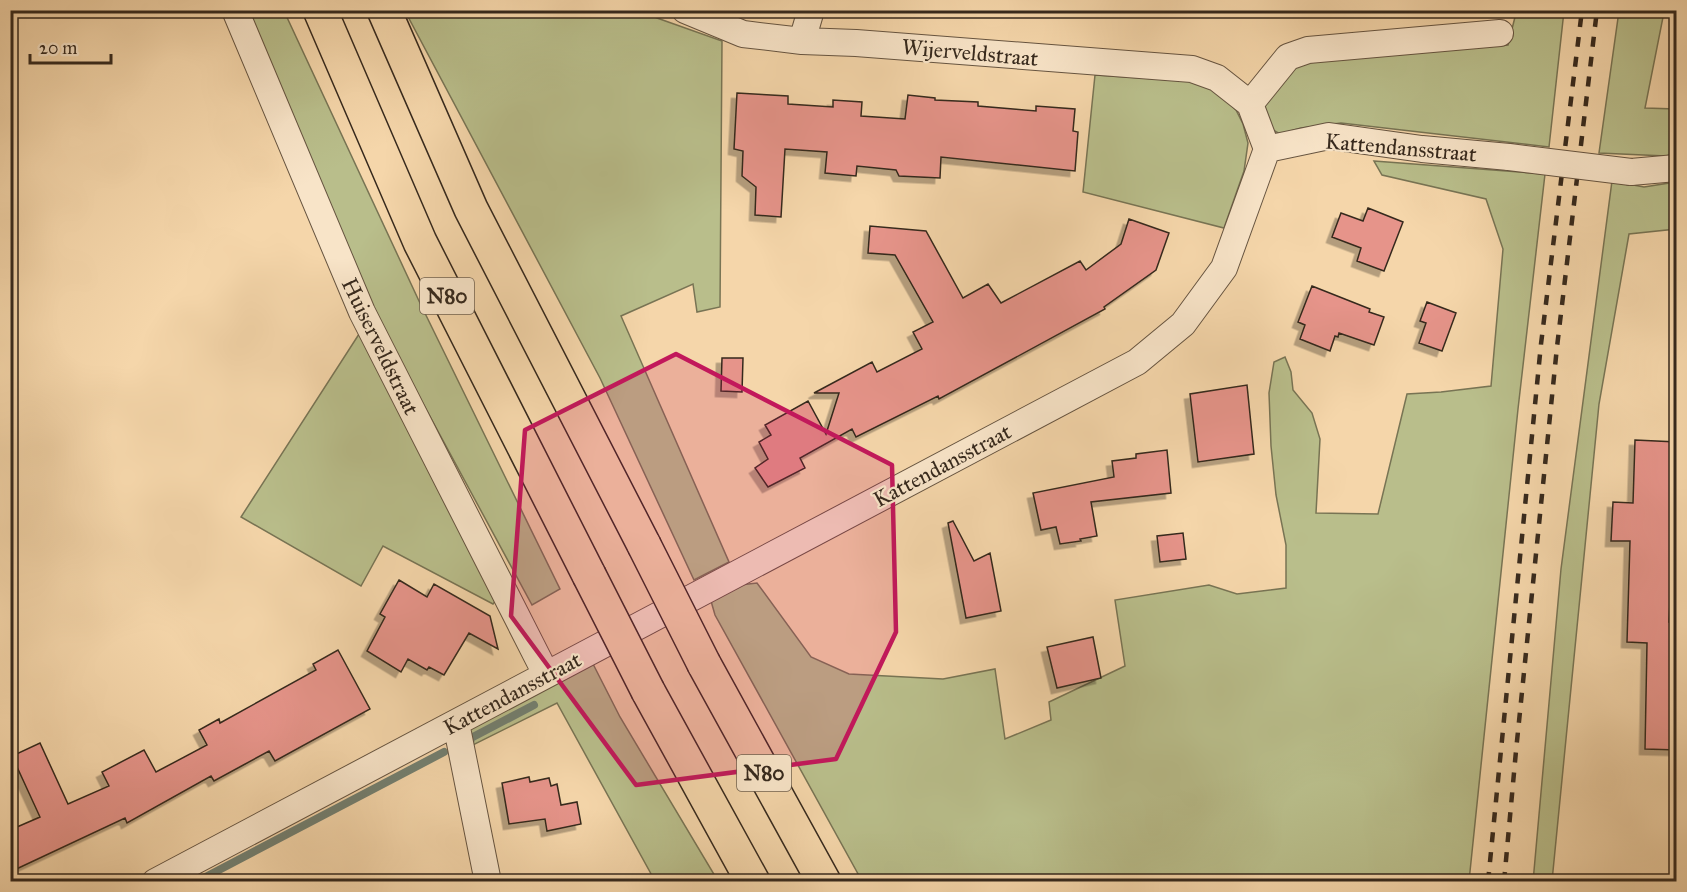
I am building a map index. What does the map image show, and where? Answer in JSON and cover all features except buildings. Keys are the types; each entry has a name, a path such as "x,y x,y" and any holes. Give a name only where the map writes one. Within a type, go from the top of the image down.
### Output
{"highway":[{"name":"N80","path":"321,10 420,242 648,691 753,882"},
{"name":"N80","path":"384,10 471,209 704,664 824,882"}],"street":[{"name":"Huiserveldstraat","path":"235,10 362,312 546,674"},
{"name":"Wijerveldstraat","path":"685,10 743,34 802,41 856,43 1192,69 1217,78 1250,104"},
{"path":"802,41 811,10"},
{"path":"1267,149 1250,104 1288,57 1308,50 1500,33"},
{"name":"Kattendansstraat","path":"155,882 1137,362 1183,324 1224,268 1267,149 1329,136 1422,149 1631,172 1677,168"},
{"path":"456,723 488,882"}],"highlighted area":[{"path":"676,354 892,465 896,632 836,759 636,785 511,616 525,430"}],"green space":[{"path":"242,11 284,11 419,301 560,589 532,605 374,313"},
{"path":"405,11 642,11 722,41 720,307 697,312 693,284 621,316 729,562 694,580 600,378"},
{"path":"1544,11 1564,11 1549,147 1341,123 1301,128 1280,134 1273,130 1263,105 1300,62 1508,45 1515,17"},
{"path":"1619,11 1668,11 1664,12 1645,108 1676,109 1676,153 1666,156 1599,153"},
{"path":"1095,75 1188,81 1215,89 1236,110 1248,143 1244,171 1224,228 1083,192"},
{"path":"1374,161 1545,174 1469,881 862,881 715,615 711,601 740,585 757,583 811,657 849,674 943,679 995,669 1005,739 1051,720 1049,702 1125,666 1115,600 1209,585 1237,594 1286,588 1286,545 1276,495 1271,446 1269,393 1274,362 1285,357 1291,372 1293,390 1312,413 1320,439 1316,513 1378,514 1407,394 1491,386 1503,249 1486,199 1382,175"},
{"path":"1612,181 1644,187 1676,182 1676,229 1629,234 1599,404 1552,881 1533,882 1561,569"},
{"path":"361,331 505,589 493,604 383,546 361,586 241,517"},
{"path":"591,660 620,717 718,881 655,881 557,703 471,746 468,729"}],"waterway":[{"path":"469,748 471,738 534,705"},
{"path":"196,882 444,752"}],"railway":[{"path":"1488,882 1541,344 1582,10"},
{"path":"1504,882 1557,347 1597,10"}]}
